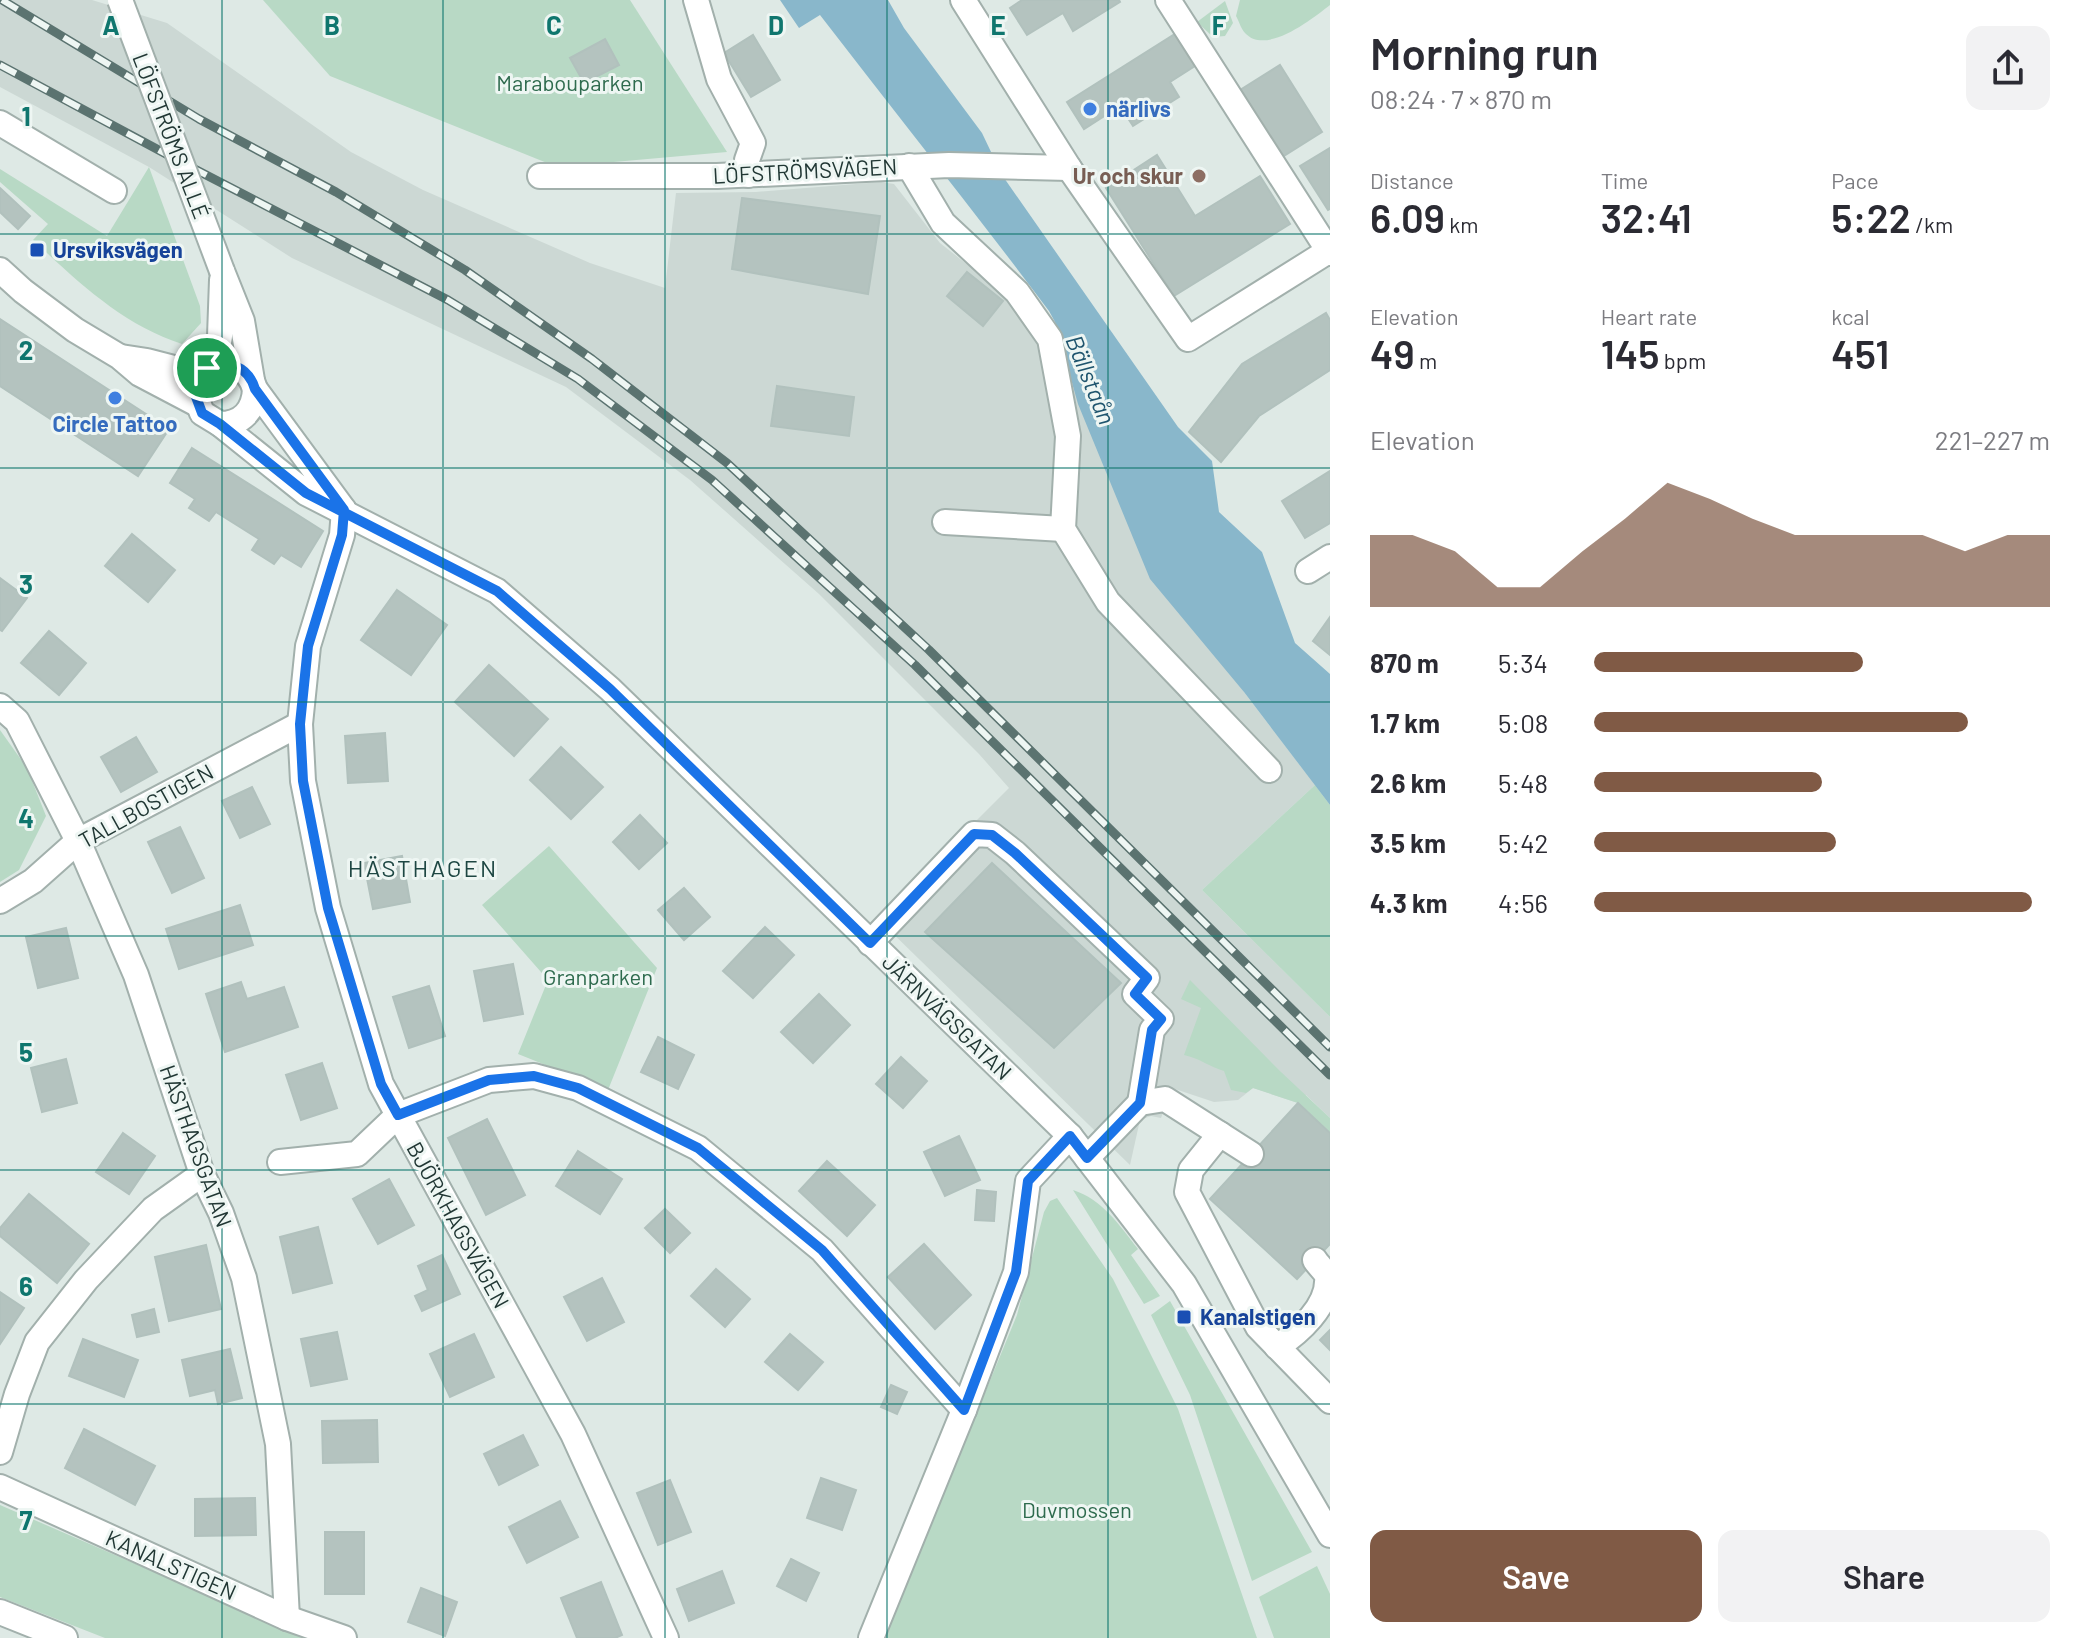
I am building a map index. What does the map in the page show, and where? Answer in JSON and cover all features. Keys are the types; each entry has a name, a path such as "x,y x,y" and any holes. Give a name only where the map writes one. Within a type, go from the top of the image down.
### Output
{"street":[{"name":"LÖFSTRÖMS ALLÉ","path":"120,0 242,321 253,384"},
{"path":"696,0 719,79 753,143 747,160 748,175"},
{"path":"963,0 1069,168 1188,339 1330,251 1168,0"},
{"path":"0,123 114,191"},
{"path":"918,166 943,223 1017,292 1050,339 1068,436 1063,529 1108,602 1269,770"},
{"name":"LÖFSTRÖMSVÄGEN","path":"540,176 748,175 918,166 1069,168"},
{"name":"JÄRNVÄGSGATAN","path":"0,270 75,330 120,357 140,374 197,404 210,420 220,424 306,493 497,591 610,689 1070,1136 1184,1284 1330,1535"},
{"name":"LÖFSTRÖMS ALLÉ","path":"208,370 220,336 222,271"},
{"name":"JÄRNVÄGSGATAN","path":"120,357 208,370 229,364 239,367 344,510"},
{"path":"197,404 196,384 208,370"},
{"path":"220,424 231,424 246,415 255,400 253,384"},
{"name":"BJÖRKHAGSVÄGEN","path":"344,510 342,535 308,646 300,724 303,781 328,908 381,1084 573,1434 666,1638"},
{"path":"945,522 1063,529"},
{"path":"1308,571 1330,557"},
{"name":"HÄSTHAGSGATAN","path":"0,706 17,721 78,841 136,975 202,1174 221,1213 244,1278 278,1444 287,1618"},
{"name":"TALLBOSTIGEN","path":"0,901 33,881 78,841 300,724"},
{"path":"870,943 974,834 992,835 1147,978 1135,994 1161,1019 1152,1030 1140,1103 1087,1158"},
{"path":"280,1162 357,1154 398,1115 489,1080 534,1076 578,1088 698,1148 822,1250 964,1410"},
{"path":"1140,1103 1165,1099 1251,1154"},
{"path":"1220,1134 1191,1170 1187,1192 1258,1327 1330,1401"},
{"path":"871,1638 964,1410 1016,1272 1028,1181 1070,1136"},
{"path":"0,1452 37,1342 86,1280 153,1209 202,1174"},
{"path":"1277,1347 1306,1327 1327,1299 1328,1277 1315,1260"},
{"name":"KANALSTIGEN","path":"0,1487 287,1618 344,1638"},
{"path":"0,1612 22,1630 65,1638"}],"shaded area":[{"path":"0,0 92,0 167,23 351,152 423,190 590,263 665,288 676,193 756,192 881,182 894,184 940,243 1007,296 1028,329 1055,322 1067,362 1244,692 1315,785 1202,890 1330,1017 1330,1118 1306,1095 1298,1103 1253,1088 1238,1100 1214,1102 1172,1088 1161,1118 1151,1116 1140,1120 1130,1165 878,919 1009,788 979,754 819,594 690,480 566,387 292,258 149,167 0,87"}],"green space":[{"name":"Marabouparken","path":"263,0 630,0 727,152 557,167 330,76"},
{"path":"1240,0 1330,0 1330,5 1289,33 1265,40 1254,39 1242,29 1236,16"},
{"path":"1225,1 1233,23 1225,36 1213,37 1197,22"},
{"path":"149,167 200,306 201,323 182,344 121,314 67,271 33,240 48,224 0,182 0,169 107,236"},
{"path":"0,730 27,768 46,816 19,870 0,882"},
{"path":"1315,785 1330,805 1330,1017 1202,890"},
{"name":"Granparken","path":"549,846 657,968 608,1090 518,1054 548,980 482,905"},
{"path":"1190,980 1330,1118 1330,1133 1298,1103 1253,1088 1246,1093 1231,1090 1224,1071 1184,1055 1201,1008 1181,999"},
{"path":"1073,1190 1093,1200 1117,1223 1138,1249 1131,1255 1160,1296 1144,1304"},
{"name":"Duvmossen","path":"1057,1198 1113,1279 1178,1409 1257,1638 884,1638 1017,1315 1044,1212 1050,1201"},
{"path":"1170,1301 1312,1552 1252,1581 1190,1395 1151,1315"},
{"path":"0,1505 306,1638 105,1638 0,1597"},
{"path":"1317,1566 1330,1594 1330,1638 1274,1638 1259,1597"}],"water":[{"name":"Bällstaån","path":"780,0 888,0 904,28 982,133 1002,175 1178,427 1212,461 1219,512 1262,552 1295,643 1330,674 1330,805 1244,692 1150,579 1078,404 1055,322 1049,311 820,15 799,28"}],"building":[{"path":"1022,0 1120,2 1073,31 1063,13 1027,35 1010,8"},
{"path":"1175,34 1195,66 1170,82 1179,97 1133,126 1120,106 1084,129 1067,102"},
{"path":"753,35 780,80 751,97 724,53"},
{"path":"605,39 619,65 584,83 570,58"},
{"path":"1280,65 1322,132 1282,157 1240,90"},
{"path":"1330,148 1330,209 1328,210 1300,166"},
{"path":"1157,155 1195,216 1260,176 1290,224 1174,296 1106,188"},
{"path":"0,188 30,216 18,229 0,212"},
{"path":"742,198 880,216 868,294 732,269"},
{"path":"967,272 1003,301 983,326 947,296"},
{"path":"1326,313 1330,320 1330,370 1259,416 1221,462 1189,432 1242,364"},
{"path":"0,319 169,429 138,476 0,386"},
{"path":"777,386 854,397 849,436 771,426"},
{"path":"192,448 323,531 301,567 281,555 274,564 252,550 259,539 216,512 209,521 189,508 195,499 170,483"},
{"path":"1330,471 1330,523 1305,538 1282,501"},
{"path":"132,534 175,570 148,602 105,566"},
{"path":"0,578 27,598 2,631 0,630"},
{"path":"397,590 447,625 411,675 361,640"},
{"path":"1330,617 1330,655 1313,641"},
{"path":"49,631 86,663 59,695 21,663"},
{"path":"489,665 548,719 514,756 455,702"},
{"path":"385,733 388,781 348,783 345,736"},
{"path":"136,737 157,772 121,792 101,757"},
{"path":"561,747 603,787 571,819 530,780"},
{"path":"252,787 270,824 240,838 222,801"},
{"path":"640,815 667,843 639,869 613,842"},
{"path":"180,827 204,878 172,893 148,842"},
{"path":"402,856 410,902 373,909 364,863"},
{"path":"992,863 1121,983 1054,1048 925,932"},
{"path":"684,888 710,917 684,940 658,910"},
{"path":"240,905 253,945 179,969 166,929"},
{"path":"765,927 794,955 753,998 723,971"},
{"path":"66,928 78,978 38,988 26,937"},
{"path":"513,964 523,1014 484,1021 474,971"},
{"path":"241,982 247,999 284,987 298,1027 225,1052 206,994"},
{"path":"429,986 445,1036 409,1048 393,997"},
{"path":"819,994 850,1025 813,1063 781,1032"},
{"path":"658,1037 694,1055 678,1089 641,1072"},
{"path":"901,1057 927,1081 903,1108 876,1084"},
{"path":"66,1059 77,1103 42,1112 31,1068"},
{"path":"322,1063 337,1108 301,1120 286,1075"},
{"path":"1298,1103 1330,1133 1330,1244 1297,1279 1210,1199"},
{"path":"487,1119 525,1195 486,1215 448,1138"},
{"path":"123,1133 155,1156 129,1194 96,1172"},
{"path":"959,1136 980,1180 945,1196 924,1152"},
{"path":"578,1151 622,1179 600,1214 556,1186"},
{"path":"827,1161 875,1205 847,1236 799,1191"},
{"path":"389,1179 414,1225 378,1244 353,1199"},
{"path":"977,1190 996,1192 994,1221 975,1220"},
{"path":"29,1194 89,1244 57,1283 0,1236 0,1228"},
{"path":"665,1209 690,1233 670,1253 645,1228"},
{"path":"318,1227 332,1283 293,1293 280,1237"},
{"path":"924,1244 971,1295 935,1329 888,1277"},
{"path":"206,1245 221,1309 169,1321 155,1257"},
{"path":"442,1255 460,1294 422,1311 415,1296 428,1290 418,1266"},
{"path":"716,1269 750,1299 725,1327 691,1296"},
{"path":"602,1278 624,1322 587,1341 564,1297"},
{"path":"0,1292 24,1308 0,1344"},
{"path":"154,1309 159,1332 137,1337 132,1315"},
{"path":"1330,1330 1330,1350 1320,1340"},
{"path":"337,1332 347,1379 311,1386 301,1339"},
{"path":"474,1334 494,1377 450,1397 430,1354"},
{"path":"790,1334 823,1362 798,1390 765,1362"},
{"path":"83,1339 138,1360 124,1397 69,1376"},
{"path":"230,1349 242,1398 218,1404 215,1390 190,1396 182,1360"},
{"path":"891,1385 907,1392 897,1414 881,1407"},
{"path":"377,1420 378,1462 323,1463 322,1421"},
{"path":"84,1429 155,1466 135,1505 65,1468"},
{"path":"523,1435 538,1465 499,1485 484,1454"},
{"path":"821,1478 856,1490 842,1530 807,1518"},
{"path":"670,1480 691,1532 658,1545 637,1493"},
{"path":"255,1498 256,1535 195,1536 195,1499"},
{"path":"560,1501 578,1537 527,1563 509,1527"},
{"path":"325,1532 364,1532 364,1594 325,1594"},
{"path":"791,1559 819,1573 806,1601 777,1586"},
{"path":"722,1571 734,1603 689,1621 677,1589"},
{"path":"601,1582 622,1635 615,1638 577,1638 561,1598"},
{"path":"421,1588 457,1602 445,1636 408,1622"}],"railway":[{"path":"2,0 199,119 336,192 465,270 592,359 727,463 929,650 1330,1047"},
{"path":"0,65 448,300 578,379 712,480 915,665 1330,1075"}],"place":[{"name":"närlivs","path":"1090,109"},
{"name":"Ur och skur","path":"1199,176"},
{"name":"Ursviksvägen","path":"37,250"},
{"name":"Circle Tattoo","path":"115,398"},
{"name":"Kanalstigen","path":"1184,1317"}],"district":[{"name":"HÄSTHAGEN","path":"423,869"}],"route":[{"path":"207,368 196,384 195,394 202,413 210,420 220,424 306,493 344,510 497,591 610,689 870,943 974,834 992,835 1147,978 1135,994 1161,1019 1152,1030 1140,1103 1087,1158 1070,1136 1028,1181 1016,1272 964,1410 822,1250 698,1148 578,1088 534,1076 489,1080 398,1115 381,1084 328,908 303,781 300,724 308,646 342,535 344,510 255,389 246,372 222,363 207,368"}]}
